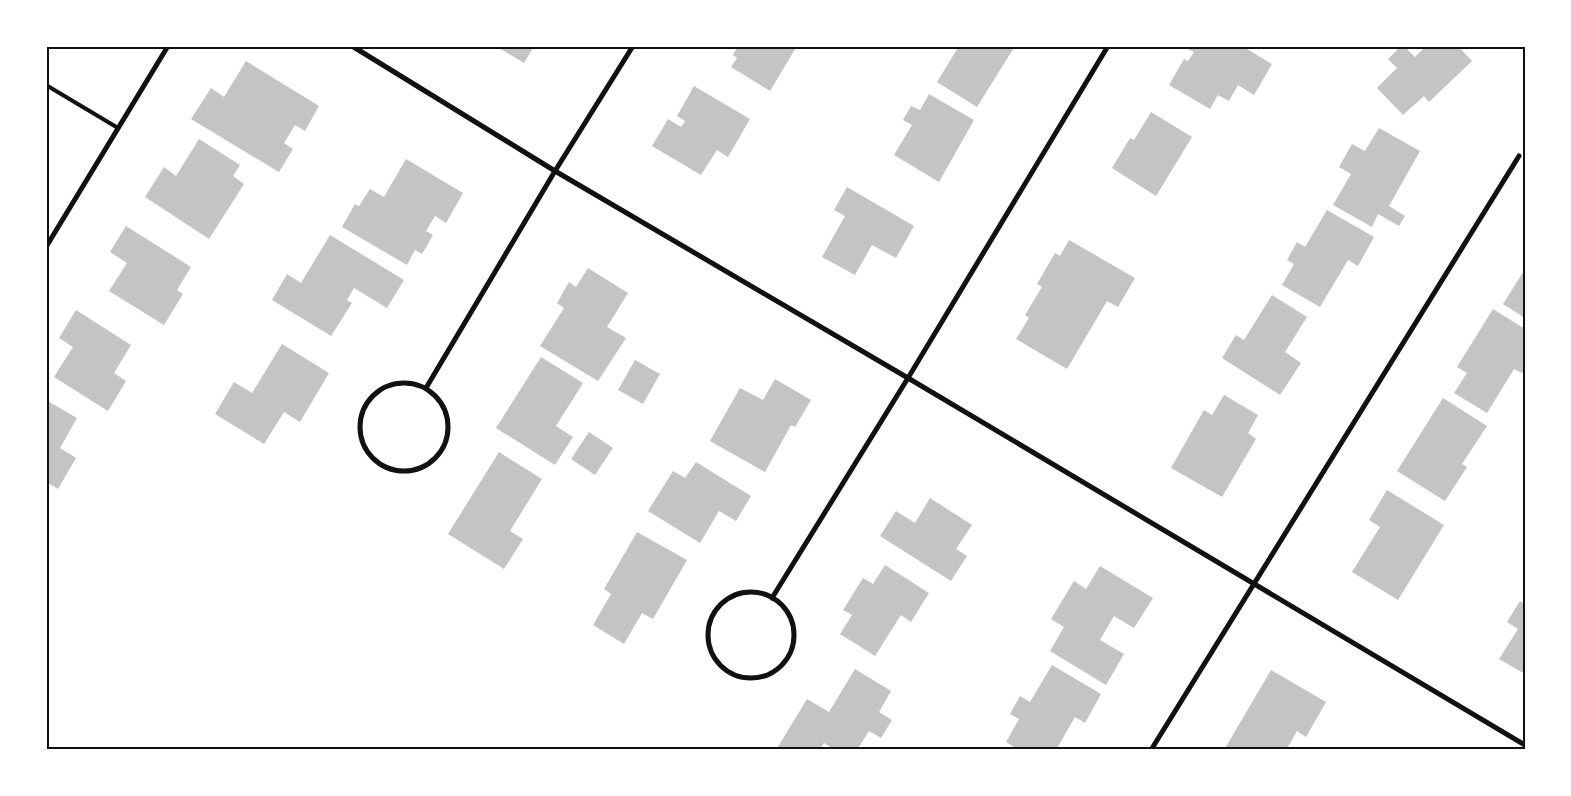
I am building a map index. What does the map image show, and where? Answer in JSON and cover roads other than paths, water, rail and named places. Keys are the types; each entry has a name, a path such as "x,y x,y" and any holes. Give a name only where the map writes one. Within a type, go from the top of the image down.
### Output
{"street":[{"path":"46,247 168,46"},
{"path":"352,46 555,171 908,378 1525,745"},
{"path":"426,388 555,171 633,46"},
{"path":"772,598 908,378 1108,46"},
{"path":"1152,750 1519,156"},
{"path":"397,383 412,384 426,388 437,398 445,410 448,424 447,439 441,452 430,463 418,470 403,472 389,470 376,462 366,452 360,438 359,423 363,409 371,397 383,388 397,383"},
{"path":"744,592 758,593 772,598 783,606 790,618 794,631 793,645 787,658 778,669 766,676 752,679 738,677 726,671 716,661 709,648 707,633 711,619 718,606 730,597 744,592"}],"lane":[{"path":"46,85 118,128"}]}
